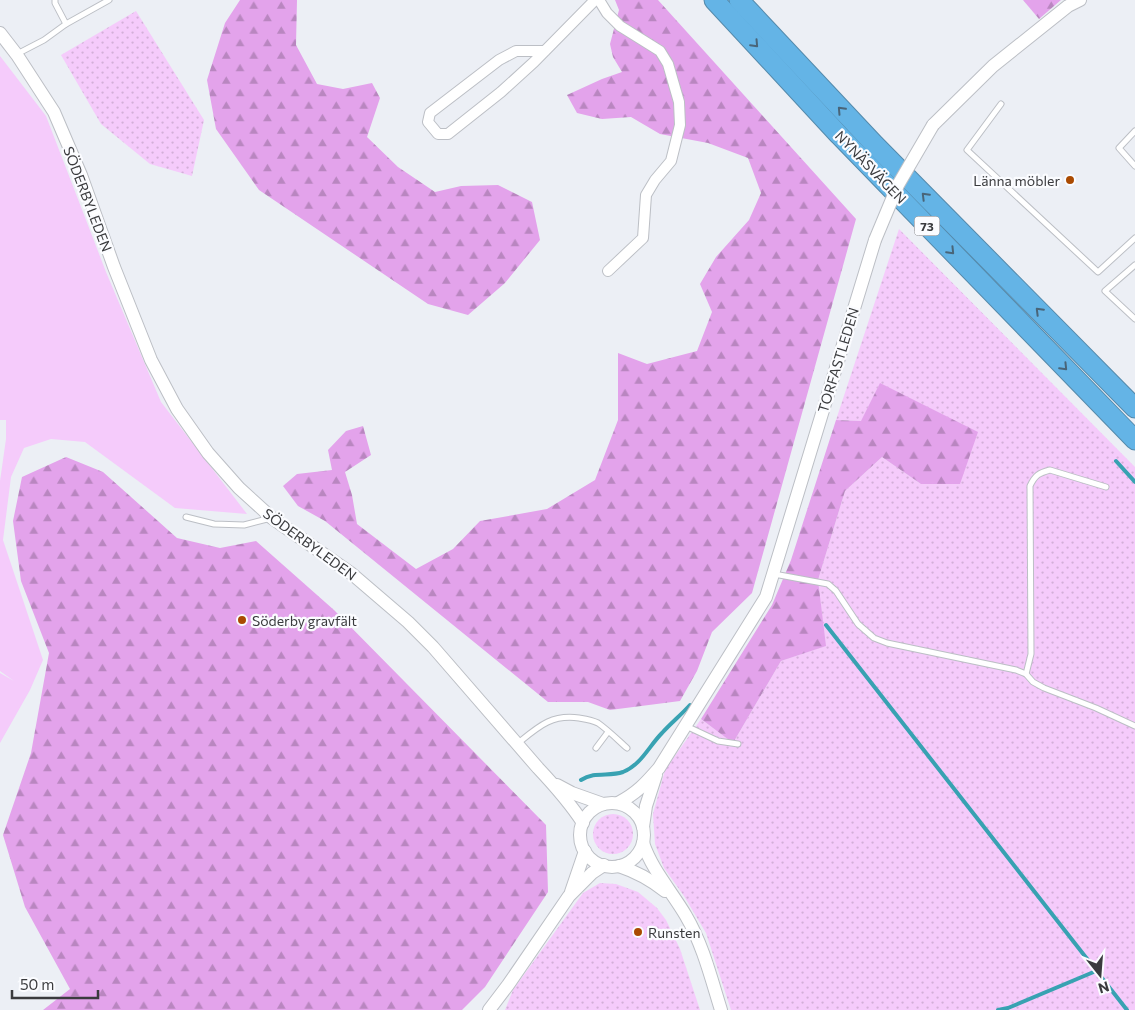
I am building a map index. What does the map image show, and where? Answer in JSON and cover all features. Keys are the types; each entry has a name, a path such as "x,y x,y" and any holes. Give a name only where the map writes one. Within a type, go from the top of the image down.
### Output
{"highway":[{"name":"NYNÄSVÄGEN","path":"714,0 839,135 1135,440"},
{"name":"NYNÄSVÄGEN","path":"739,0 875,145 1135,408"}],"street":[{"path":"546,50 516,51 499,60 430,112 428,122 438,134 448,134 501,92 534,62 546,50 594,0"},
{"path":"599,0 607,13 620,26 660,50 668,64 679,102 680,126 672,161 655,180 646,195 643,238 608,271"},
{"name":"TORFASTLEDEN","path":"618,803 642,788 659,768 766,597 874,240 898,185 933,125 993,66 1068,6 1080,0"},
{"name":"SÖDERBYLEDEN","path":"0,33 17,55 54,112 81,175 114,267 151,360 177,409 208,452 239,488 272,518 352,574 408,622 433,647 550,781 583,823"},
{"name":"TORFASTLEDEN","path":"643,827 646,806 659,768"},
{"name":"SÖDERBYLEDEN","path":"550,781 572,793 603,804"},
{"path":"619,866 627,863 640,851 644,838 643,827 637,814 631,809 618,803 603,804 594,808 587,815 583,823 580,832 581,842 585,851 590,857 604,866 619,866 633,870 652,880 675,899"},
{"path":"643,844 647,855 686,915 700,946 721,1010"},
{"path":"569,896 585,851"},
{"path":"489,1010 569,896 592,873 604,866"}],"lane":[{"path":"17,55 109,0"},
{"path":"53,1 66,24"},
{"path":"1001,104 967,150 1098,272 1135,238"},
{"path":"1135,131 1119,148 1135,166"},
{"path":"1135,265 1105,291 1135,319"},
{"path":"1026,674 1031,654 1030,486 1034,478 1042,472 1050,470 1106,487"},
{"path":"186,517 214,524 244,525 272,518"},
{"path":"773,574 828,584 836,591 858,624 874,638 887,643 1016,670 1026,674 1044,688 1096,708 1135,726"},
{"path":"517,744 549,721 560,717 573,717 597,722 627,748"},
{"path":"685,726 718,741 738,744"},
{"path":"596,748 608,732"}],"shaded area":[{"path":"136,11 204,120 192,176 150,164 101,124 61,55"},
{"path":"0,56 46,116 106,272 161,402 247,514 175,508 85,442 51,439 24,448 11,477 3,540 43,660 30,690 0,743 0,673 14,681 0,671 0,481 6,439 6,420 0,420"},
{"path":"899,229 1135,467 1135,1010 731,1010 706,933 684,896 664,868 655,844 653,814 665,770 701,719 733,743 781,661 825,646 818,580 845,491 882,457 921,484 861,421 836,420"},
{"path":"617,814 624,817 630,823 633,834 632,842 624,851 617,854 609,854 602,851 594,842 593,830 596,823 605,815"},
{"path":"600,883 616,884 638,892 657,908 666,920 680,949 700,1010 505,1010 513,990 583,893"}],"green space":[{"path":"240,0 297,0 296,45 317,84 343,89 372,83 380,98 367,137 398,167 435,192 461,186 498,185 532,202 540,240 505,283 468,315 428,304 259,190 216,129 207,80 225,23"},
{"path":"615,0 658,0 856,219 752,593 712,632 697,671 680,701 610,710 588,702 548,702 325,521 298,506 283,486 297,474 332,470 328,450 346,431 363,426 371,455 345,472 352,495 357,524 416,569 453,549 480,521 547,509 595,480 618,420 618,353 647,364 697,351 712,312 700,284 716,257 749,220 761,193 748,158 708,143 660,134 631,117 602,119 577,113 567,95 622,72 613,57 610,44 619,10"},
{"path":"1023,0 1061,0 1039,19"},
{"path":"880,383 978,432 960,484 921,484 882,457 845,491 818,580 826,646 781,661 733,743 701,719 772,605 791,560 836,420 861,421"},
{"path":"66,457 103,472 177,538 220,548 256,541 334,610 546,825 548,892 485,987 462,1010 43,1010 70,989 25,907 3,835 31,753 49,653 21,581 13,521 22,477"}],"waterway":[{"path":"1116,461 1135,482"},
{"path":"826,625 1127,1010"},
{"path":"581,780 586,777 623,772 635,765 662,733 690,705"},
{"path":"998,1010 1008,1008 1096,971"}],"place":[{"name":"Länna möbler","path":"1070,180"},
{"name":"Söderby gravfält","path":"242,620"},
{"name":"Runsten","path":"638,932"}]}
